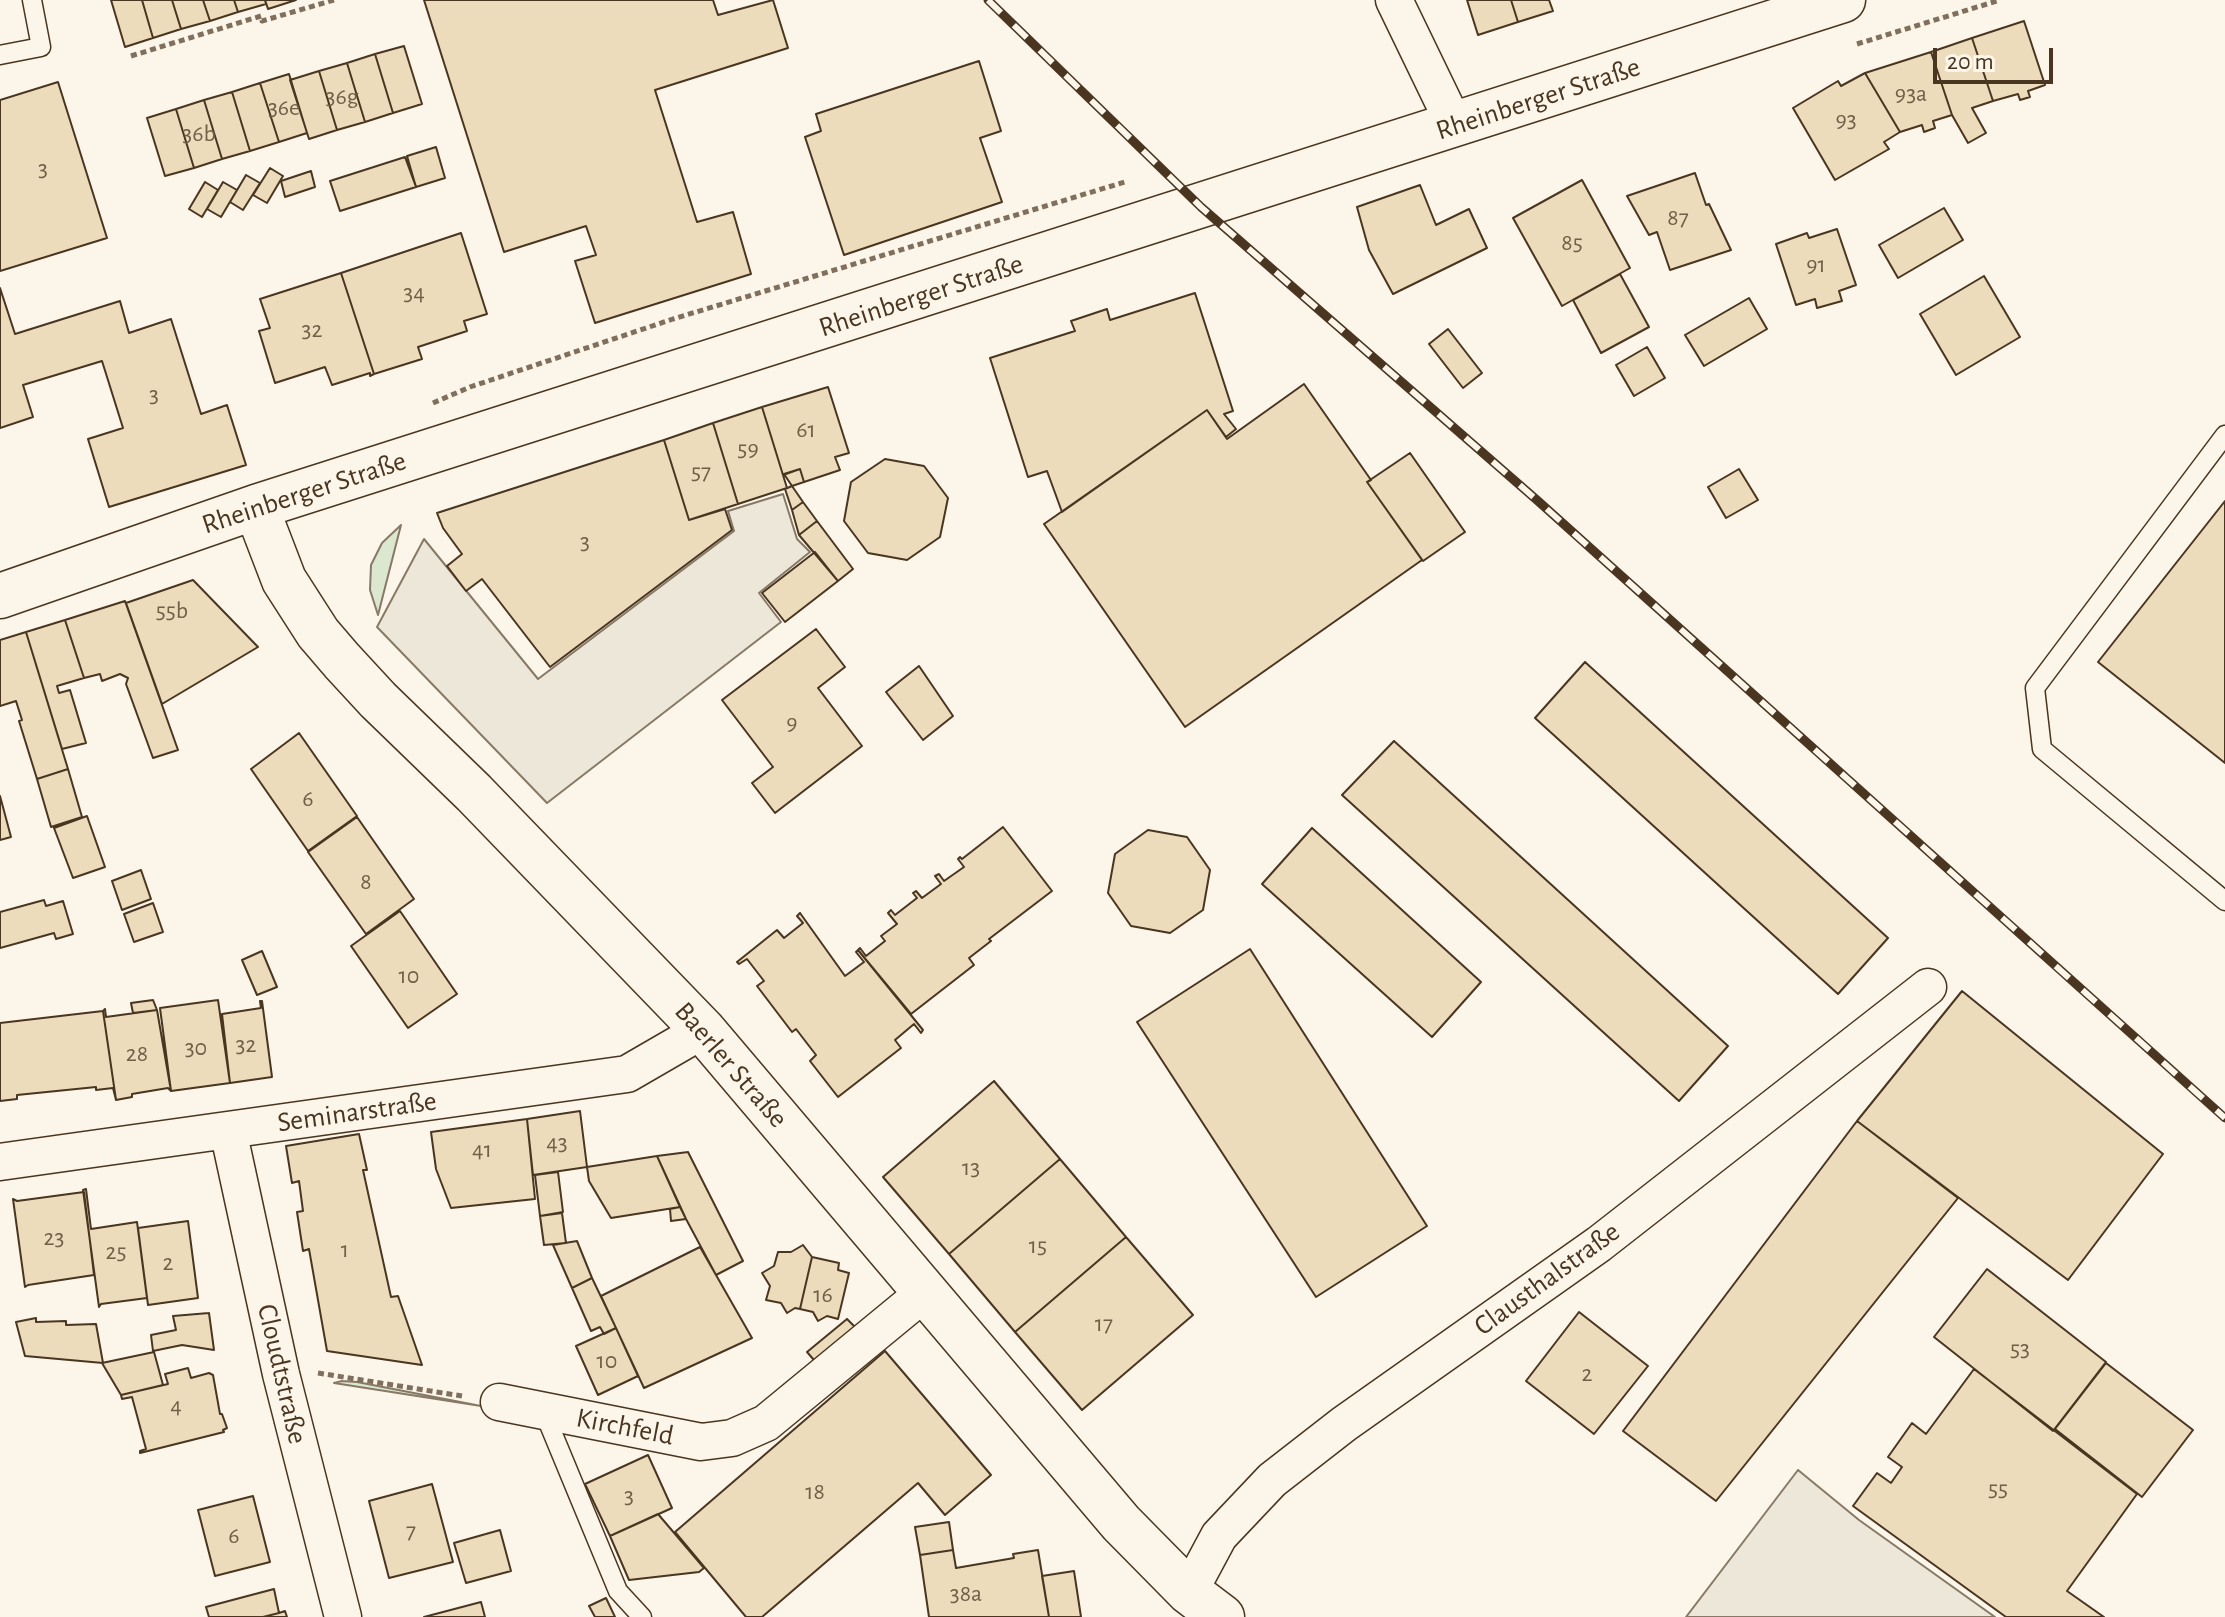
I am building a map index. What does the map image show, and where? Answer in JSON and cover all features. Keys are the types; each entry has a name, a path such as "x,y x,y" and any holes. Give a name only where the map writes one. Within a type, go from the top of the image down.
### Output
{"main road":[{"name":"Rheinberger Straße","path":"0,596 256,507 1843,0"},
{"name":"Baerler Straße","path":"256,507 284,580 318,633 378,700 474,793 703,1030 1121,1523 1205,1604"}],"street":[{"path":"1394,0 1455,126"},
{"name":"Clausthalstraße","path":"1205,1604 1219,1536 1272,1480 1344,1424 1599,1244 1928,987"},
{"name":"Seminarstraße","path":"0,1162 627,1074 703,1030"},
{"name":"Cloudtstraße","path":"228,1130 281,1374 343,1617"},
{"name":"Kirchfeld","path":"499,1402 701,1442 732,1438 766,1423 924,1293"}],"lane":[{"path":"0,55 41,47 32,0"},
{"path":"2225,435 2035,688 2042,749 2225,901"},
{"path":"543,1410 618,1591 642,1617"}],"path":[{"path":"131,56 261,16 262,21 334,0"},
{"path":"281,1374 321,1373 499,1402"}],"green space":[{"path":"401,525 378,615 370,590 371,565 382,543"},
{"path":"357,1382 481,1406 334,1383"}],"shaded area":[{"path":"783,494 797,539 810,552 759,593 781,622 547,803 377,627 424,539 538,679 734,531 728,511"},
{"path":"1798,1470 1859,1520 1995,1617 1686,1617"}],"building":[{"path":"111,0 142,0 153,38 125,47"},
{"path":"142,0 172,0 181,29 153,38"},
{"path":"172,0 203,0 210,21 181,29"},
{"path":"203,0 234,0 238,12 210,21"},
{"path":"234,0 265,0 266,4 238,12"},
{"path":"265,0 296,0 268,9"},
{"path":"424,0 713,0 718,15 773,0 788,48 655,90 697,222 733,212 751,274 595,323 575,261 596,255 586,226 504,252"},
{"path":"1467,0 1511,0 1518,22 1478,35"},
{"path":"1511,0 1549,0 1553,11 1518,22"},
{"path":"2024,21 2045,85 2028,91 2030,97 2020,100 2018,94 1993,101 1972,38"},
{"path":"1972,38 1993,101 1972,108 1986,133 1968,143 1952,115 1931,52"},
{"path":"404,46 422,104 393,113 375,54"},
{"path":"1931,52 1952,115 1933,121 1935,128 1924,132 1922,125 1900,132 1865,73"},
{"path":"375,54 393,113 365,122 347,63"},
{"path":"979,61 1001,131 980,138 1002,202 844,255 805,137 821,131 816,114"},
{"path":"347,63 365,122 337,130 319,71"},
{"path":"319,71 337,130 309,139 290,80"},
{"path":"1865,73 1900,132 1884,142 1889,149 1835,180 1793,108 1838,81 1841,86"},
{"path":"289,74 307,133 279,142 260,83"},
{"path":"58,82 107,238 0,271 0,100"},
{"path":"260,83 279,142 250,151 232,92"},
{"path":"232,92 250,151 222,159 204,100"},
{"path":"204,100 222,159 194,168 176,109"},
{"path":"176,109 194,168 165,176 147,118"},
{"path":"436,147 445,178 416,187 407,156"},
{"path":"405,157 416,187 340,211 330,181"},
{"path":"270,168 283,176 267,203 253,195"},
{"path":"311,171 315,187 285,197 281,181"},
{"path":"1695,173 1706,205 1709,204 1731,250 1670,270 1657,232 1649,235 1627,196"},
{"path":"246,175 260,183 243,210 230,202"},
{"path":"1582,180 1630,268 1562,306 1513,218"},
{"path":"205,182 218,190 202,217 189,209"},
{"path":"223,182 237,190 221,217 207,209"},
{"path":"1420,185 1436,225 1469,209 1487,248 1393,294 1369,250 1357,207"},
{"path":"1944,208 1963,240 1898,278 1879,245"},
{"path":"1837,229 1856,285 1839,291 1842,301 1817,308 1815,299 1796,305 1776,244 1807,233 1809,238"},
{"path":"461,233 487,314 464,321 467,331 418,347 422,359 374,374 341,273"},
{"path":"341,273 374,374 332,385 325,367 275,383 259,331 270,328 260,299"},
{"path":"1620,274 1649,327 1601,353 1573,300"},
{"path":"1984,276 2020,337 1956,375 1920,314"},
{"path":"0,288 15,334 120,301 129,333 171,319 201,414 227,405 246,465 109,507 88,439 123,428 102,361 23,385 33,417 0,428"},
{"path":"1195,293 1233,411 1224,414 1236,429 1226,437 1207,410 1062,512 1047,471 1028,477 990,358 1075,331 1071,321 1107,309 1110,320"},
{"path":"1749,298 1767,329 1704,366 1685,335"},
{"path":"1448,329 1482,373 1463,388 1429,344"},
{"path":"1647,347 1665,378 1634,396 1616,365"},
{"path":"1304,384 1422,560 1185,727 1044,524 1207,410 1227,439"},
{"path":"828,387 849,453 835,457 840,470 804,482 800,469 783,475 762,407"},
{"path":"762,407 787,488 738,504 713,423"},
{"path":"713,423 738,504 689,520 664,440"},
{"path":"664,440 689,520 725,509 732,530 550,667 482,579 466,591 447,566 462,554 443,528 437,513"},
{"path":"1410,453 1465,532 1423,561 1367,482"},
{"path":"885,459 924,466 948,498 940,537 907,560 868,553 844,521 851,482"},
{"path":"800,469 804,482 792,486 784,474"},
{"path":"1739,469 1758,500 1726,518 1708,487"},
{"path":"792,486 803,502 792,510 785,489"},
{"path":"2225,501 2225,763 2098,662"},
{"path":"803,502 817,521 799,535 792,510"},
{"path":"817,521 853,569 838,581 799,535"},
{"path":"815,552 838,581 785,622 762,593"},
{"path":"193,580 258,647 162,704 126,603"},
{"path":"125,601 178,750 153,758 126,684 128,678 120,674 102,681 100,674 84,678 65,620"},
{"path":"65,620 84,678 57,686 59,693 70,690 86,743 62,749 26,632"},
{"path":"816,629 845,667 818,688 862,746 775,813 752,783 773,767 722,700"},
{"path":"26,632 68,769 37,779 16,701 0,706 0,640"},
{"path":"1585,662 1888,938 1838,994 1535,718"},
{"path":"919,666 953,716 923,740 886,692"},
{"path":"299,733 357,816 308,851 251,769"},
{"path":"1394,741 1728,1046 1679,1101 1342,795"},
{"path":"68,769 82,817 51,827 37,779"},
{"path":"0,796 11,837 0,840"},
{"path":"87,816 105,867 73,878 54,828"},
{"path":"357,817 414,899 366,934 308,852"},
{"path":"1003,827 1052,891 989,939 991,941 969,958 974,965 911,1014 858,950 860,948 866,956 885,941 881,936 897,924 888,913 891,910 895,915 917,898 913,893 916,891 922,898 941,884 935,876 939,874 944,881 964,867 958,859"},
{"path":"1312,828 1481,982 1432,1037 1262,884"},
{"path":"1148,830 1187,837 1210,870 1203,910 1170,933 1131,926 1108,893 1115,854"},
{"path":"141,870 151,899 122,910 112,881"},
{"path":"44,900 46,906 63,901 73,934 56,939 54,933 0,948 0,912"},
{"path":"153,903 163,932 134,942 124,914"},
{"path":"400,911 457,994 408,1028 351,946"},
{"path":"800,913 845,976 864,962 856,952 858,950 923,1030 921,1033 914,1024 895,1040 901,1048 838,1097 810,1061 816,1055 796,1029 792,1032 757,986 764,981 747,959 739,964 737,962 777,930 784,938 803,923 797,916"},
{"path":"1250,949 1427,1226 1316,1297 1137,1022"},
{"path":"262,951 277,987 257,995 242,960"},
{"path":"1962,991 2163,1154 2068,1280 1857,1121"},
{"path":"153,1000 157,1010 133,1013 131,1003"},
{"path":"218,1000 230,1083 171,1091 160,1008"},
{"path":"260,1001 272,1077 230,1083 222,1014 261,1008"},
{"path":"105,1009 106,1017 157,1010 171,1091 168,1088 116,1100"},
{"path":"103,1011 116,1100 113,1088 96,1090 96,1087 17,1095 17,1099 0,1101 0,1023"},
{"path":"994,1081 1060,1159 949,1254 883,1177"},
{"path":"580,1111 587,1167 533,1175 527,1119"},
{"path":"527,1119 535,1199 451,1208 436,1169 431,1132"},
{"path":"1857,1121 1958,1198 1716,1501 1623,1431"},
{"path":"359,1134 367,1170 363,1170 391,1297 398,1296 422,1365 327,1351 309,1249 303,1251 297,1212 303,1211 299,1181 292,1183 286,1146"},
{"path":"688,1152 743,1261 716,1275 657,1156"},
{"path":"657,1156 680,1207 611,1218 589,1181 587,1167"},
{"path":"1060,1159 1126,1237 1015,1332 949,1254"},
{"path":"558,1172 563,1212 540,1216 535,1175"},
{"path":"86,1189 91,1229 137,1222 147,1298 101,1304 99,1307 83,1190"},
{"path":"84,1192 94,1275 25,1287 13,1199"},
{"path":"680,1207 686,1219 671,1221 670,1209"},
{"path":"562,1213 566,1243 544,1245 540,1216"},
{"path":"188,1221 198,1298 148,1305 138,1228"},
{"path":"1126,1237 1193,1315 1082,1410 1015,1332"},
{"path":"577,1241 592,1278 572,1288 553,1245"},
{"path":"803,1245 812,1257 800,1309 795,1308 787,1313 781,1303 766,1300 770,1286 762,1273 774,1266 778,1252 791,1252"},
{"path":"700,1247 752,1338 644,1388 601,1296"},
{"path":"812,1257 839,1263 838,1270 849,1273 838,1319 827,1316 818,1321 813,1312 800,1309"},
{"path":"1987,1269 2106,1362 2053,1431 1934,1337"},
{"path":"592,1278 616,1328 604,1334 600,1327 591,1331 572,1288"},
{"path":"1579,1312 1648,1366 1594,1434 1526,1381"},
{"path":"209,1313 214,1350 182,1345 153,1351 151,1335 176,1330 173,1316"},
{"path":"36,1318 36,1322 66,1321 66,1325 96,1324 103,1363 25,1356 16,1322"},
{"path":"847,1319 860,1332 820,1367 807,1352"},
{"path":"616,1328 638,1376 598,1395 576,1346"},
{"path":"885,1351 991,1475 945,1515 918,1483 762,1617 746,1617 675,1532"},
{"path":"154,1352 163,1385 121,1395 102,1363"},
{"path":"2106,1363 2193,1430 2142,1497 2055,1429"},
{"path":"188,1368 191,1378 209,1373 213,1375 220,1414 227,1428 224,1432 140,1453 146,1449 132,1397 122,1399 121,1395 168,1384 165,1374"},
{"path":"1974,1369 2137,1494 2067,1591 2104,1617 2006,1617 1853,1506 1877,1473 1891,1483 1902,1467 1888,1457 1912,1423 1926,1434"},
{"path":"648,1455 672,1508 610,1536 585,1484"},
{"path":"432,1484 453,1562 389,1578 369,1501"},
{"path":"253,1496 270,1562 215,1576 198,1510"},
{"path":"658,1514 704,1568 699,1572 629,1580 610,1536"},
{"path":"949,1522 953,1550 920,1555 915,1527"},
{"path":"500,1530 511,1571 466,1583 454,1543"},
{"path":"953,1550 956,1568 1014,1558 1013,1554 1038,1550 1049,1617 929,1617 920,1555"},
{"path":"1074,1571 1081,1617 1049,1617 1042,1576"},
{"path":"274,1589 279,1613 263,1617 209,1617 206,1607"},
{"path":"606,1598 615,1617 595,1617 589,1606"},
{"path":"481,1602 485,1617 424,1617"},
{"path":"285,1611 287,1617 263,1617 279,1613"}],"railway":[{"path":"988,0 1201,207 1538,501 2225,1118"}]}
